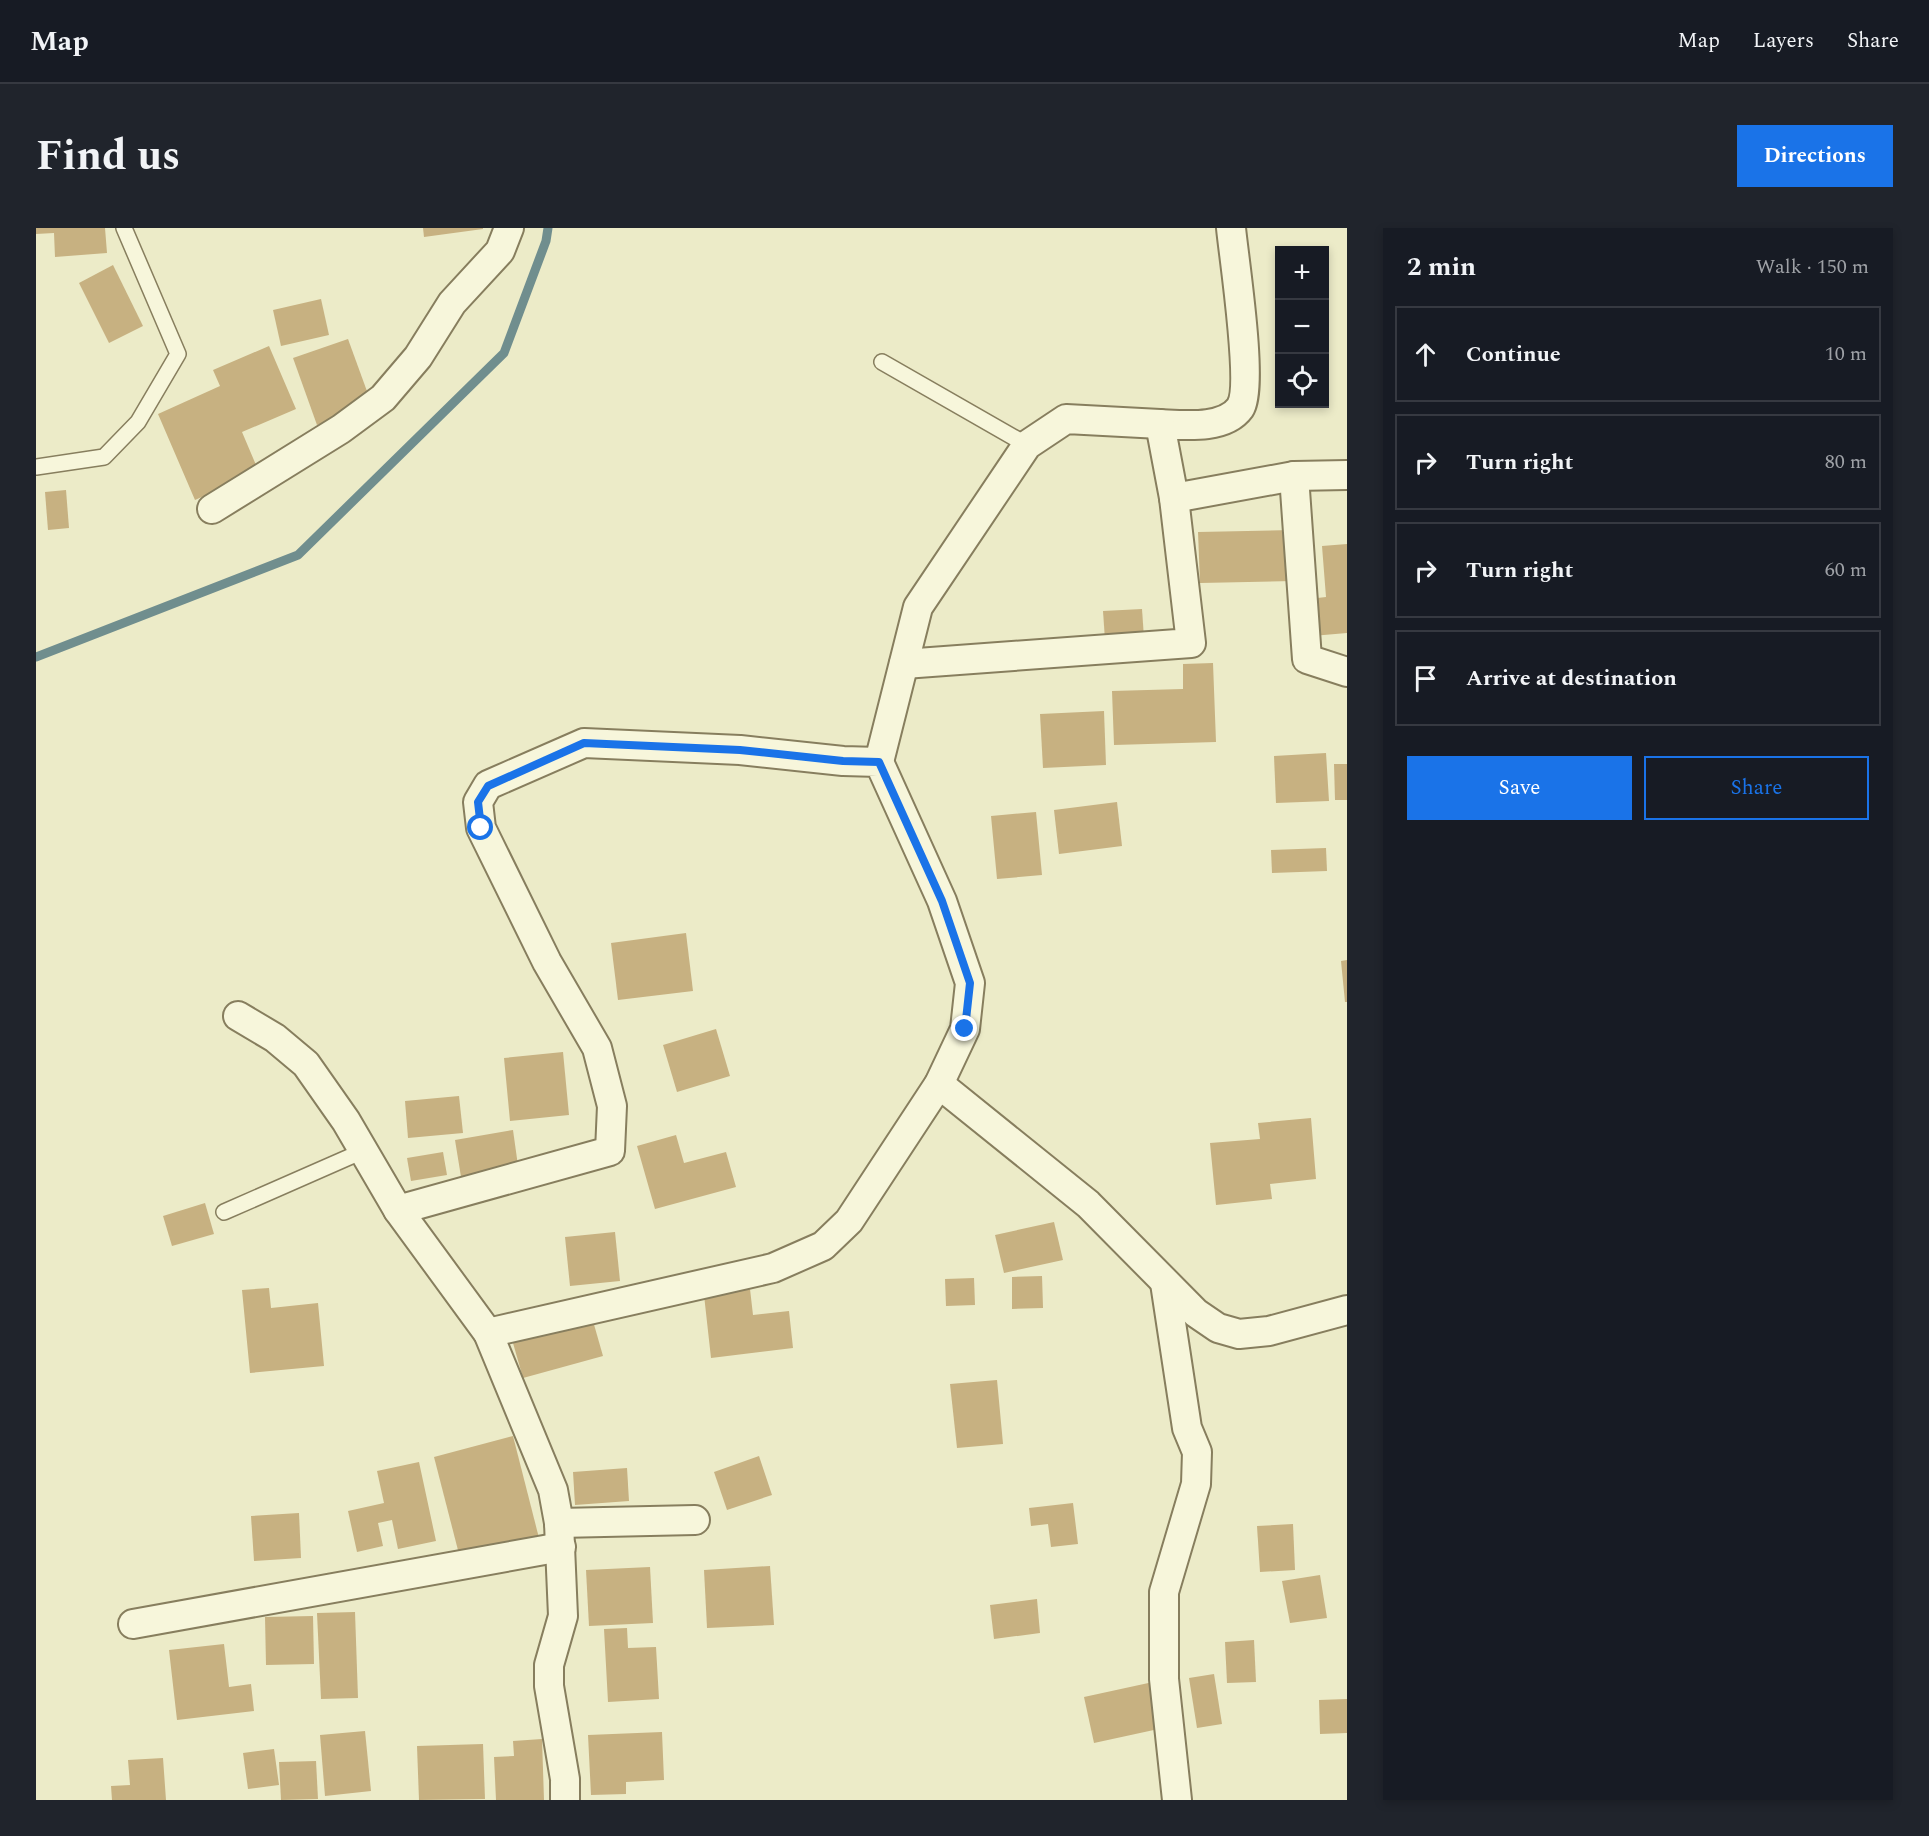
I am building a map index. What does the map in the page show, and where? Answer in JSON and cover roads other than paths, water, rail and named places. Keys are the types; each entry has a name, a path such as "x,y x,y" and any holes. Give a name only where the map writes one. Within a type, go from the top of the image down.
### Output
{"street":[{"path":"212,509 341,429 382,398 418,357 452,303 500,251 509,228"},
{"path":"488,1334 773,1268 823,1246 849,1221 939,1084 965,1029 970,983 942,901 879,762 918,607 1027,445 1066,419 1196,425 1225,420 1240,408 1244,391 1245,364 1231,228"},
{"path":"904,664 1191,643 1174,498 1160,424"},
{"path":"1174,498 1294,476 1347,475"},
{"path":"1294,476 1307,659 1347,672"},
{"path":"398,1210 610,1151 612,1106 597,1048 547,962 481,828 478,802 488,786 584,743 740,750 843,761 879,762"},
{"path":"238,1016 275,1038 306,1064 346,1122 398,1210 488,1334 553,1490 560,1535 563,1616 549,1665 549,1676 565,1779 565,1800"},
{"path":"939,1084 1088,1204 1196,1314 1218,1328 1239,1334 1269,1331 1347,1310"},
{"path":"1166,1283 1187,1428 1197,1452 1196,1484 1164,1592 1164,1679 1177,1800"},
{"path":"133,1624 560,1535 695,1520"}],"lane":[{"path":"36,467 104,457 138,422 178,354 124,228"},
{"path":"882,362 1027,445"},
{"path":"224,1212 363,1151"}],"waterway":[{"path":"36,657 298,555 504,353 546,241 548,228"}]}
